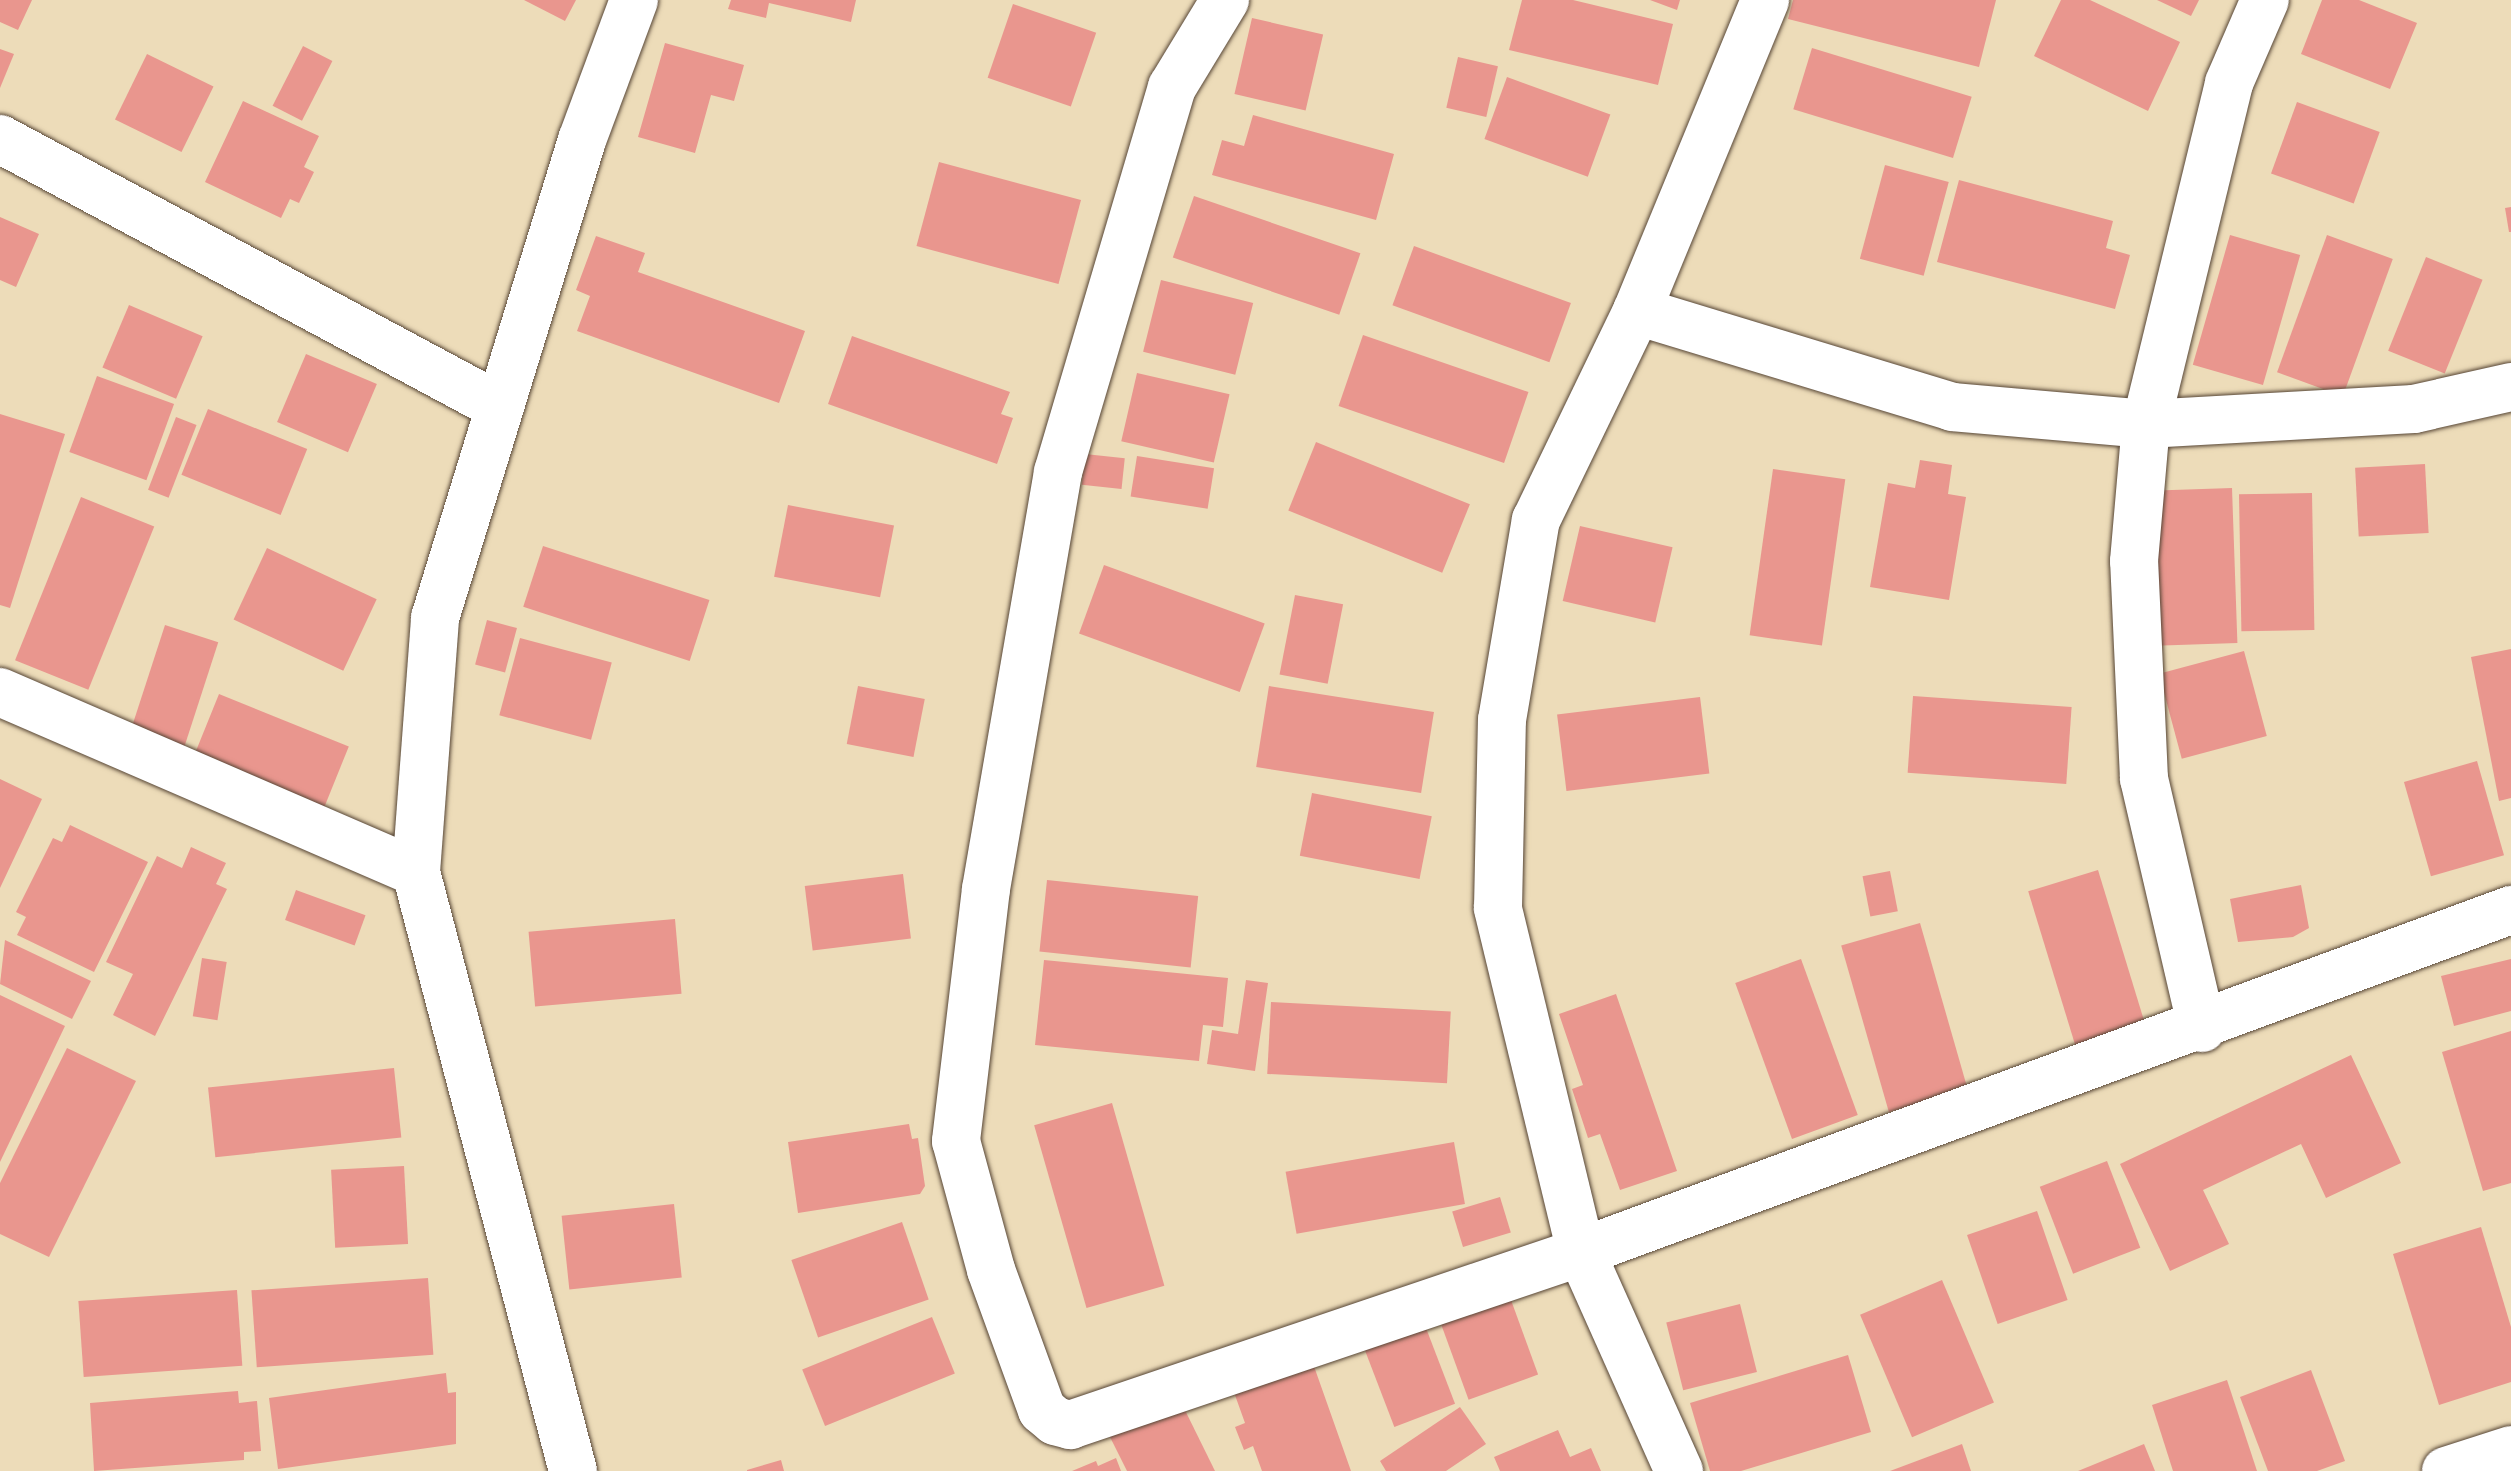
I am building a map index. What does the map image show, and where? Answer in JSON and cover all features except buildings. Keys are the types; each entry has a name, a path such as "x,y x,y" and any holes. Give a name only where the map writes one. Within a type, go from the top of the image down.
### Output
{"street":[{"path":"573,1471 416,872 436,618 582,140 634,0"},
{"path":"1225,0 1172,88 1058,472 986,889 956,1142 991,1270 1042,1410 1070,1425 1581,1252 2202,1028 2511,910"},
{"path":"1679,1471 1581,1252 1498,908 1502,720 1536,520 1637,311 1765,0"},
{"path":"2202,1028 2144,779 2134,561 2146,424 2229,83 2265,0"},
{"path":"0,139 500,408"},
{"path":"1637,311 1952,407 2146,424 2414,409 2511,387"},
{"path":"0,692 416,872"},
{"path":"2446,1471 2511,1450"}]}
